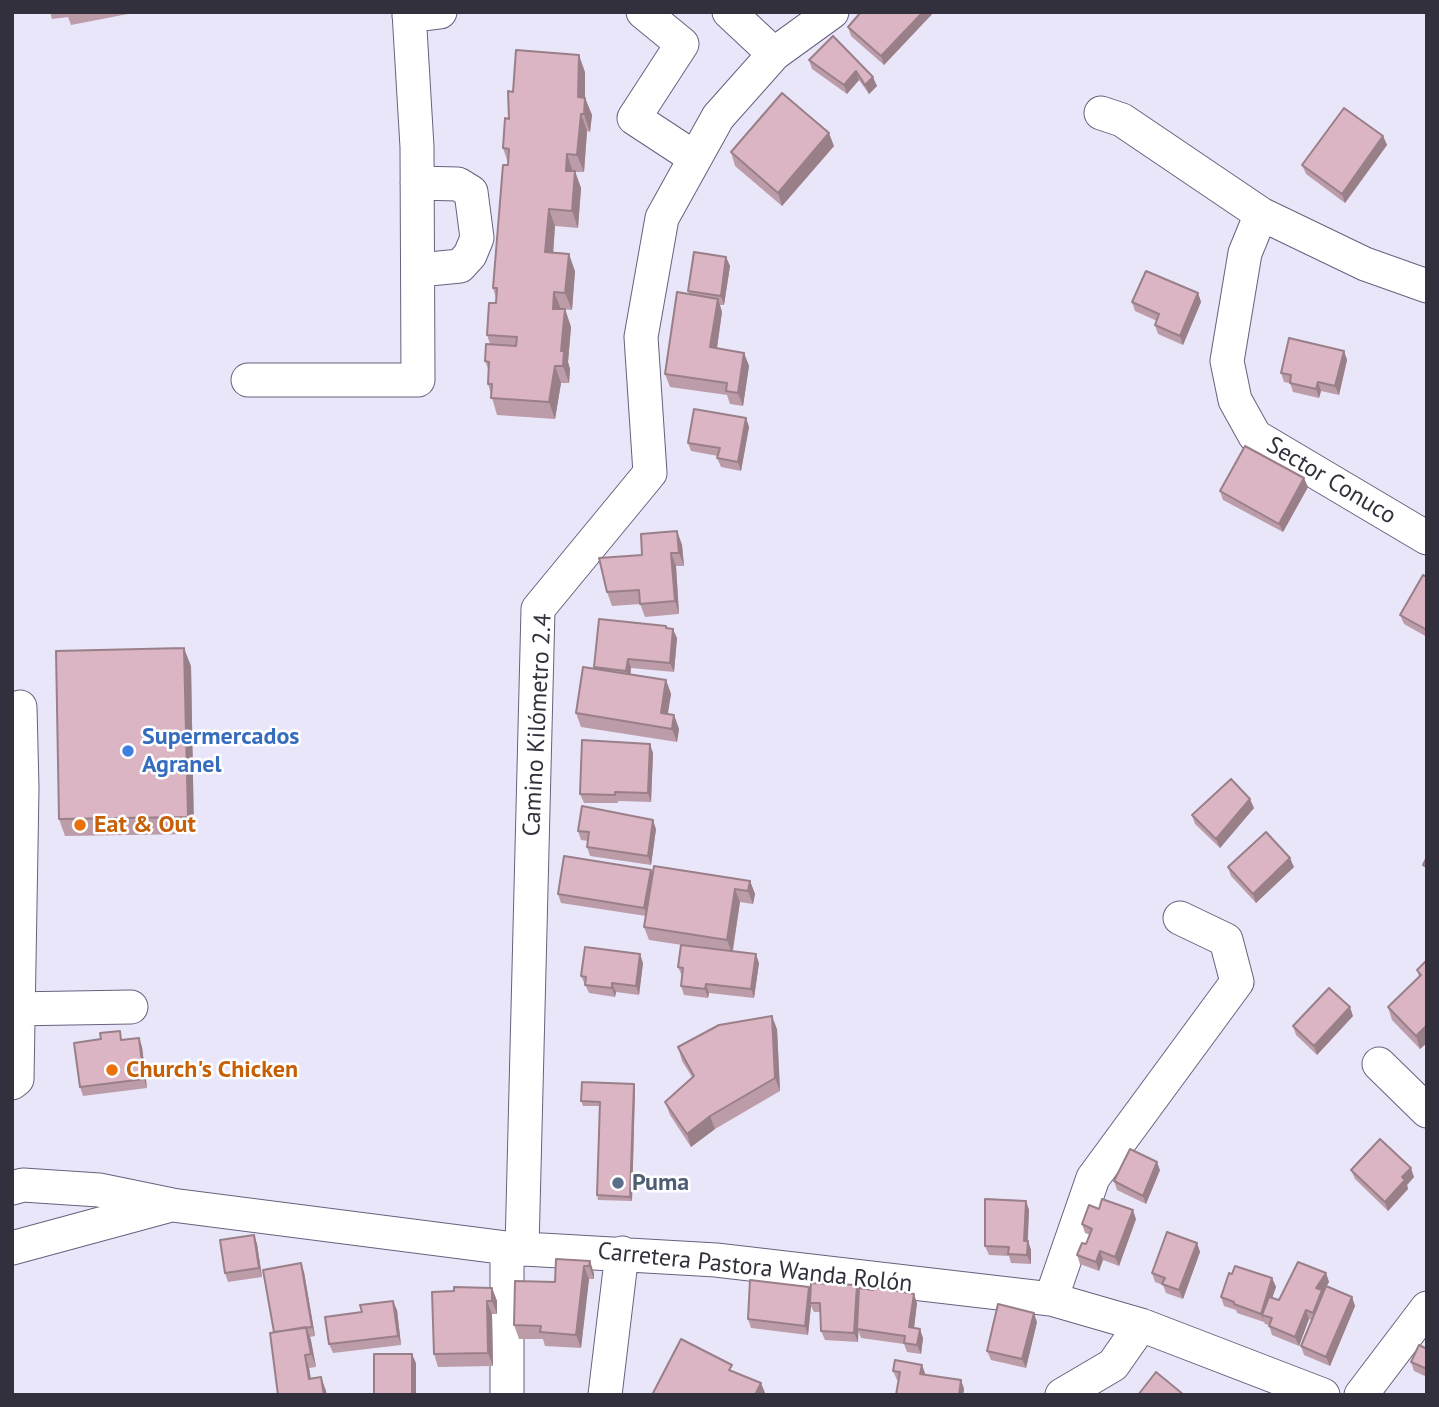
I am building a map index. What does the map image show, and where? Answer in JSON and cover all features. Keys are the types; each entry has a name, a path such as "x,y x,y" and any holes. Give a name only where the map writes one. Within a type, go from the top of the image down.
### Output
{"street":[{"path":"643,12 682,44 634,118 695,158"},
{"path":"729,12 774,54"},
{"name":"Camino Kilómetro 2.4","path":"507,1395 515,1248 538,609 650,473 641,337 662,218 718,117 774,54 832,12"},
{"path":"248,380 418,380 419,13"},
{"path":"1101,113 1122,120 1261,214 1365,264 1427,286"},
{"path":"417,183 458,184 471,192 477,238 470,255 460,266 419,270"},
{"name":"Sector Conuco","path":"1261,214 1245,253 1227,361 1236,400 1255,436 1427,538"},
{"path":"12,1083 17,1079 15,1009 20,707"},
{"path":"1051,1299 1093,1178 1237,982 1226,940 1180,918"},
{"path":"15,1009 131,1007"},
{"path":"1379,1064 1427,1111"},
{"name":"Carretera Pastora Wanda Rolón","path":"12,1188 23,1185 99,1191 173,1205 515,1248 716,1260 1051,1299 1141,1325 1323,1395"},
{"name":"Carretera Pastora Wanda Rolón","path":"12,1248 173,1205"},
{"path":"605,1395 622,1253"},
{"path":"1361,1395 1427,1308"},
{"path":"1062,1395 1113,1365 1141,1325"}],"building":[{"path":"861,12 923,12 881,56 848,27"},
{"path":"833,36 873,77 865,85 856,71 844,85 809,60"},
{"path":"516,50 579,55 578,97 585,98 577,155 567,154 566,171 575,171 572,211 549,209 545,252 569,254 565,293 554,292 553,309 565,309 561,351 564,351 563,366 555,366 549,402 491,398 492,384 488,384 489,362 485,361 486,344 516,346 517,337 487,335 489,303 496,303 497,288 493,288 503,165 508,165 509,149 503,148 505,118 509,119 508,91 513,92"},
{"path":"782,93 829,133 778,193 731,152"},
{"path":"1344,108 1383,136 1342,194 1302,165"},
{"path":"694,252 726,257 721,296 688,291"},
{"path":"1146,271 1198,293 1180,336 1155,325 1159,314 1132,302"},
{"path":"677,292 718,299 710,347 744,353 738,393 726,391 727,383 665,374"},
{"path":"1289,338 1344,351 1335,386 1318,382 1316,389 1290,383 1291,375 1281,373"},
{"path":"694,409 746,418 738,462 717,458 720,448 688,443"},
{"path":"1245,446 1304,478 1279,524 1220,491"},
{"path":"677,531 679,553 671,553 675,601 640,604 639,590 607,592 599,558 642,555 641,534"},
{"path":"1423,575 1427,577 1427,630 1400,615"},
{"path":"599,619 673,629 670,663 628,659 626,671 594,667"},
{"name":"Supermercados Agranel","path":"184,648 188,817 59,819 56,651"},
{"path":"583,667 666,680 661,713 674,715 672,729 576,713"},
{"path":"582,740 650,744 648,793 580,794"},
{"path":"1231,779 1250,799 1216,839 1192,815"},
{"path":"582,806 653,820 648,856 587,847 589,832 578,831"},
{"path":"1266,832 1290,858 1253,894 1228,867"},
{"path":"564,856 651,870 644,908 558,894"},
{"path":"654,866 750,881 748,891 735,889 727,940 644,927"},
{"path":"681,945 756,954 751,989 706,984 705,989 681,986 683,968 678,967"},
{"path":"585,947 640,954 636,986 612,983 612,988 585,985 586,977 581,976"},
{"path":"1427,960 1427,1025 1416,1036 1388,1007 1421,975 1417,970"},
{"path":"1329,988 1350,1007 1314,1046 1293,1026"},
{"path":"772,1016 775,1078 710,1116 687,1134 665,1102 694,1076 678,1047 719,1025"},
{"name":"Church's Chicken","path":"120,1031 121,1040 139,1038 144,1079 80,1087 74,1043 101,1039 100,1033"},
{"path":"582,1082 634,1084 630,1197 597,1195 600,1102 581,1101"},
{"path":"1380,1139 1411,1168 1402,1177 1405,1180 1385,1202 1351,1170"},
{"path":"1130,1149 1157,1162 1143,1196 1114,1181"},
{"path":"985,1199 1026,1201 1024,1241 1028,1241 1027,1255 1008,1254 1009,1247 985,1246"},
{"path":"1102,1199 1133,1210 1115,1257 1100,1251 1096,1262 1077,1255 1082,1243 1086,1244 1092,1229 1082,1224 1089,1205 1099,1209"},
{"path":"1167,1232 1197,1243 1179,1290 1162,1284 1165,1278 1152,1273"},
{"path":"254,1235 259,1268 225,1273 220,1240"},
{"path":"556,1259 590,1261 589,1266 584,1266 576,1335 540,1332 541,1326 514,1325 515,1281 555,1282"},
{"path":"1298,1262 1326,1273 1316,1288 1322,1290 1313,1313 1306,1310 1295,1337 1269,1326 1272,1318 1262,1315 1269,1297 1279,1300"},
{"path":"301,1263 312,1327 274,1332 263,1270"},
{"path":"1235,1266 1272,1278 1261,1314 1221,1297 1229,1273 1232,1274"},
{"path":"750,1280 809,1287 805,1326 748,1319"},
{"path":"811,1283 857,1285 854,1333 821,1331 820,1303 810,1303"},
{"path":"1326,1286 1352,1297 1326,1357 1301,1346"},
{"path":"454,1287 492,1288 492,1301 487,1301 488,1353 434,1354 432,1292 454,1291"},
{"path":"873,1287 914,1294 909,1327 920,1329 917,1345 904,1343 905,1336 857,1329 859,1288 873,1290"},
{"path":"393,1301 398,1336 329,1344 325,1317 362,1312 360,1305"},
{"path":"998,1304 1034,1313 1022,1359 987,1351"},
{"path":"306,1327 311,1354 305,1355 309,1379 321,1377 324,1395 278,1395 270,1333"},
{"path":"681,1339 732,1365 729,1370 761,1383 755,1395 652,1395"},
{"path":"1419,1345 1427,1349 1427,1369 1411,1362"},
{"path":"374,1354 412,1354 412,1395 374,1395"},
{"path":"895,1360 922,1365 920,1374 961,1380 959,1395 896,1395 900,1372 893,1371"},
{"path":"1156,1372 1184,1395 1138,1395"}],"place":[{"name":"Supermercados Agranel","path":"128,751"},
{"name":"Eat & Out","path":"80,825"},
{"name":"Church's Chicken","path":"112,1070"},
{"name":"Puma","path":"618,1183"}]}
